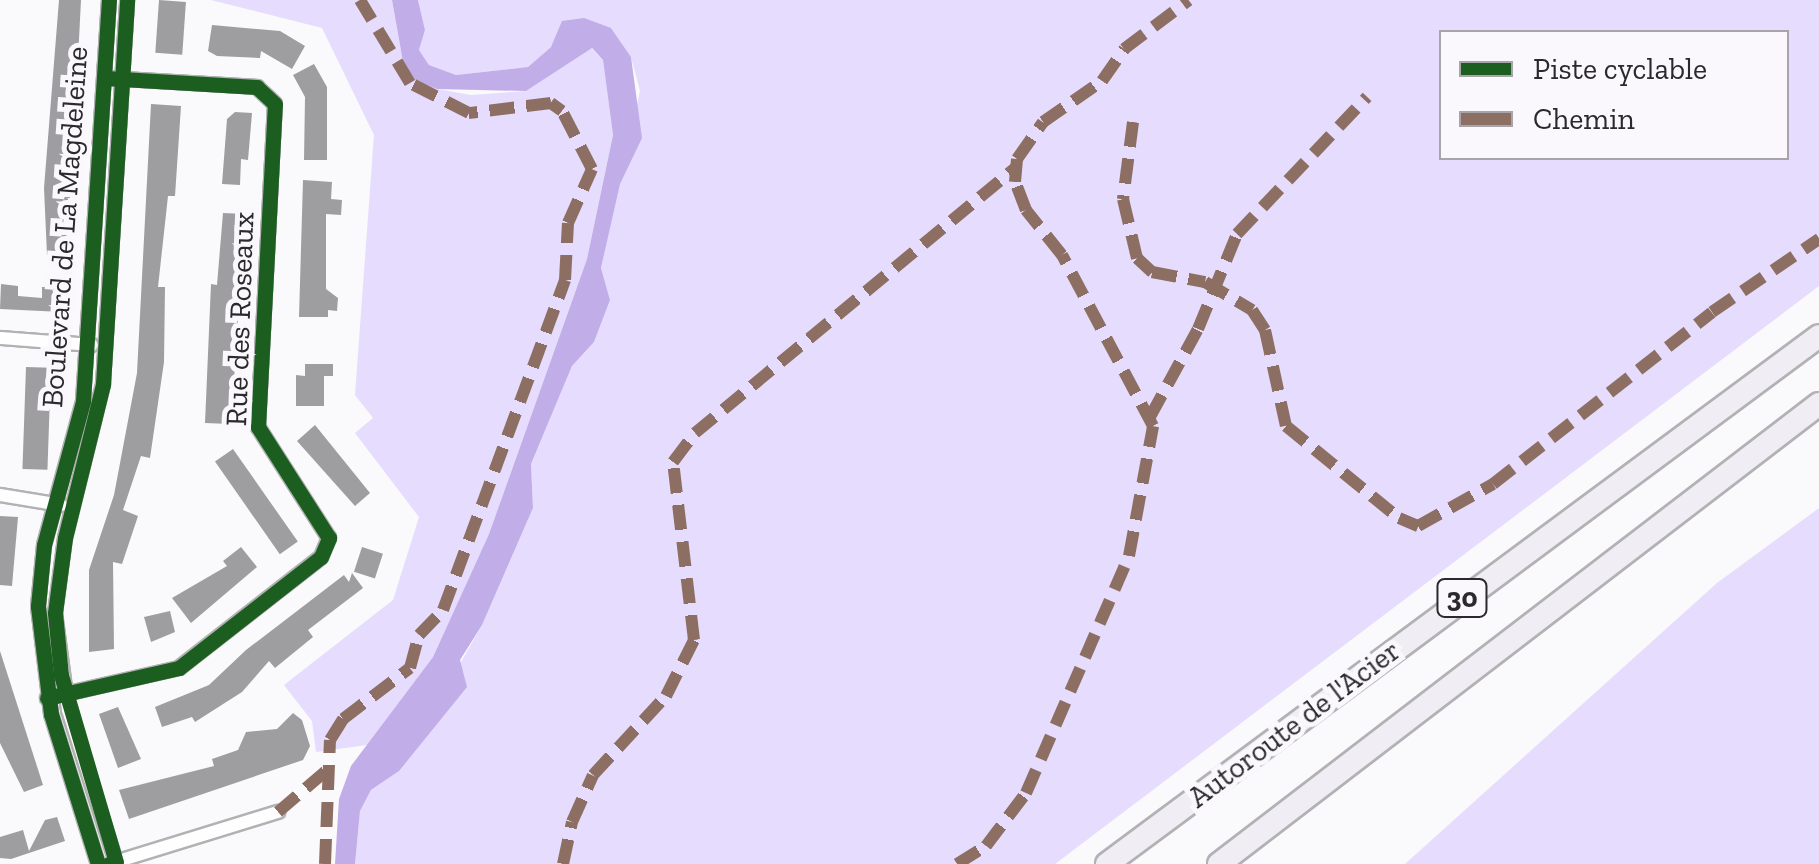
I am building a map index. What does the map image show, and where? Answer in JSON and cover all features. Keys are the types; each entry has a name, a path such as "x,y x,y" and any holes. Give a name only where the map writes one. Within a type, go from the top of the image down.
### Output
{"highway":[{"name":"Autoroute de l'Acier","path":"1108,864 1819,336"},
{"name":"30","path":"1219,864 1819,408"}],"street":[{"name":"Boulevard de La Magdeleine","path":"98,864 47,698 38,606 56,503 77,434 88,344 109,0"},
{"name":"Boulevard de La Magdeleine","path":"113,863 65,695 56,598 73,508 95,433 106,345 127,0"},
{"name":"Rue des Roseaux","path":"47,698 178,668 321,557 329,538 258,428 276,104 257,87 104,78"},
{"path":"0,338 106,345"},
{"path":"0,495 73,508"},
{"path":"113,863 278,812"}],"shaded area":[{"path":"211,0 392,0 403,62 437,89 471,95 526,91 591,48 603,60 613,135 587,259 489,534 433,657 367,745 316,752 312,721 284,685 393,600 419,517 355,433 373,418 355,395 374,135 322,28"},
{"path":"392,0 418,0 425,30 419,50 429,65 456,75 528,67 551,47 562,21 584,18 611,28 631,57 642,138 620,184 601,268 610,300 594,342 572,366 531,464 533,508 482,625 460,660 467,687 399,771 371,790 360,811 355,864 335,864 339,799 351,766 433,657 489,534 587,259 613,135 603,60 592,48 526,91 437,89 416,81 403,62"},
{"path":"418,0 1819,0 1819,286 1055,864 355,864 360,811 371,790 399,771 482,625 533,508 531,464 572,366 594,342 610,300 601,268 640,91 631,57 611,28 551,47 528,67 456,75 429,65 419,50 425,30"},
{"path":"1819,508 1819,864 1405,864 1717,583"}],"building":[{"path":"59,0 81,0 68,257 47,255 44,188"},
{"path":"159,0 186,2 182,55 155,53"},
{"path":"212,25 280,31 305,46 292,69 261,51 260,58 217,56 208,51"},
{"path":"314,64 327,87 327,160 304,160 305,97 293,75"},
{"path":"151,104 181,106 175,196 168,196 158,287 165,287 164,362 150,458 141,456 123,510 138,516 122,564 113,562 114,649 89,652 89,570 114,495 137,373"},
{"path":"235,112 252,113 248,160 241,159 240,185 222,184 227,119"},
{"path":"303,180 332,182 331,199 342,200 341,215 326,214 326,289 338,298 337,311 328,310 328,317 299,317"},
{"path":"223,213 245,214 244,233 237,233 236,255 242,255 230,424 205,423 211,284 217,285"},
{"path":"1,284 18,286 18,296 42,298 42,287 61,287 62,312 0,309"},
{"path":"305,364 333,364 333,376 324,376 324,406 296,406 296,375 305,376"},
{"path":"26,367 51,368 47,470 22,469"},
{"path":"315,425 370,493 355,506 297,441"},
{"path":"233,449 298,542 280,554 215,462"},
{"path":"0,516 18,517 12,586 0,585"},
{"path":"241,547 257,567 191,623 172,598 227,566 223,561"},
{"path":"362,547 383,554 375,579 354,572"},
{"path":"352,573 363,588 308,630 313,637 275,668 269,661 242,692 195,722 192,717 162,727 155,707 209,685 246,650 344,575 349,582"},
{"path":"170,611 175,632 151,642 144,617"},
{"path":"0,651 43,785 24,792 0,743"},
{"path":"118,707 141,759 118,768 99,714"},
{"path":"293,713 302,720 310,746 303,760 129,819 119,790 214,766 212,759 238,750 246,732 277,729"},
{"path":"57,817 65,841 11,859 0,858 0,837 23,830 29,851 45,820"}],"marked path":[{"path":"325,864 330,740 343,719 410,668 419,635 443,610 565,280 568,223 592,169 562,111 551,103 469,113 410,83 360,0"},
{"path":"957,864 986,846 1026,793 1129,556 1153,426 1062,255 1026,210 1015,182 1017,159 1043,122 1102,81 1124,49 1189,0"},
{"path":"1150,417 1198,329 1237,234 1367,97"},
{"path":"1133,122 1123,199 1137,258 1152,272 1205,282 1252,310 1265,330 1286,426 1399,518 1418,526 1493,484 1712,312 1819,239"},
{"path":"563,864 572,822 593,775 666,696 694,640 673,462 695,433 1015,168"},
{"path":"278,812 327,770"}],"cycle path":[{"path":"98,864 51,714 38,606 44,545 83,401 109,0"},
{"path":"109,864 116,862 61,675 55,613 65,538 103,384 127,0"},
{"path":"47,698 179,668 321,557 329,538 258,427 275,104 257,87 104,78"}]}
